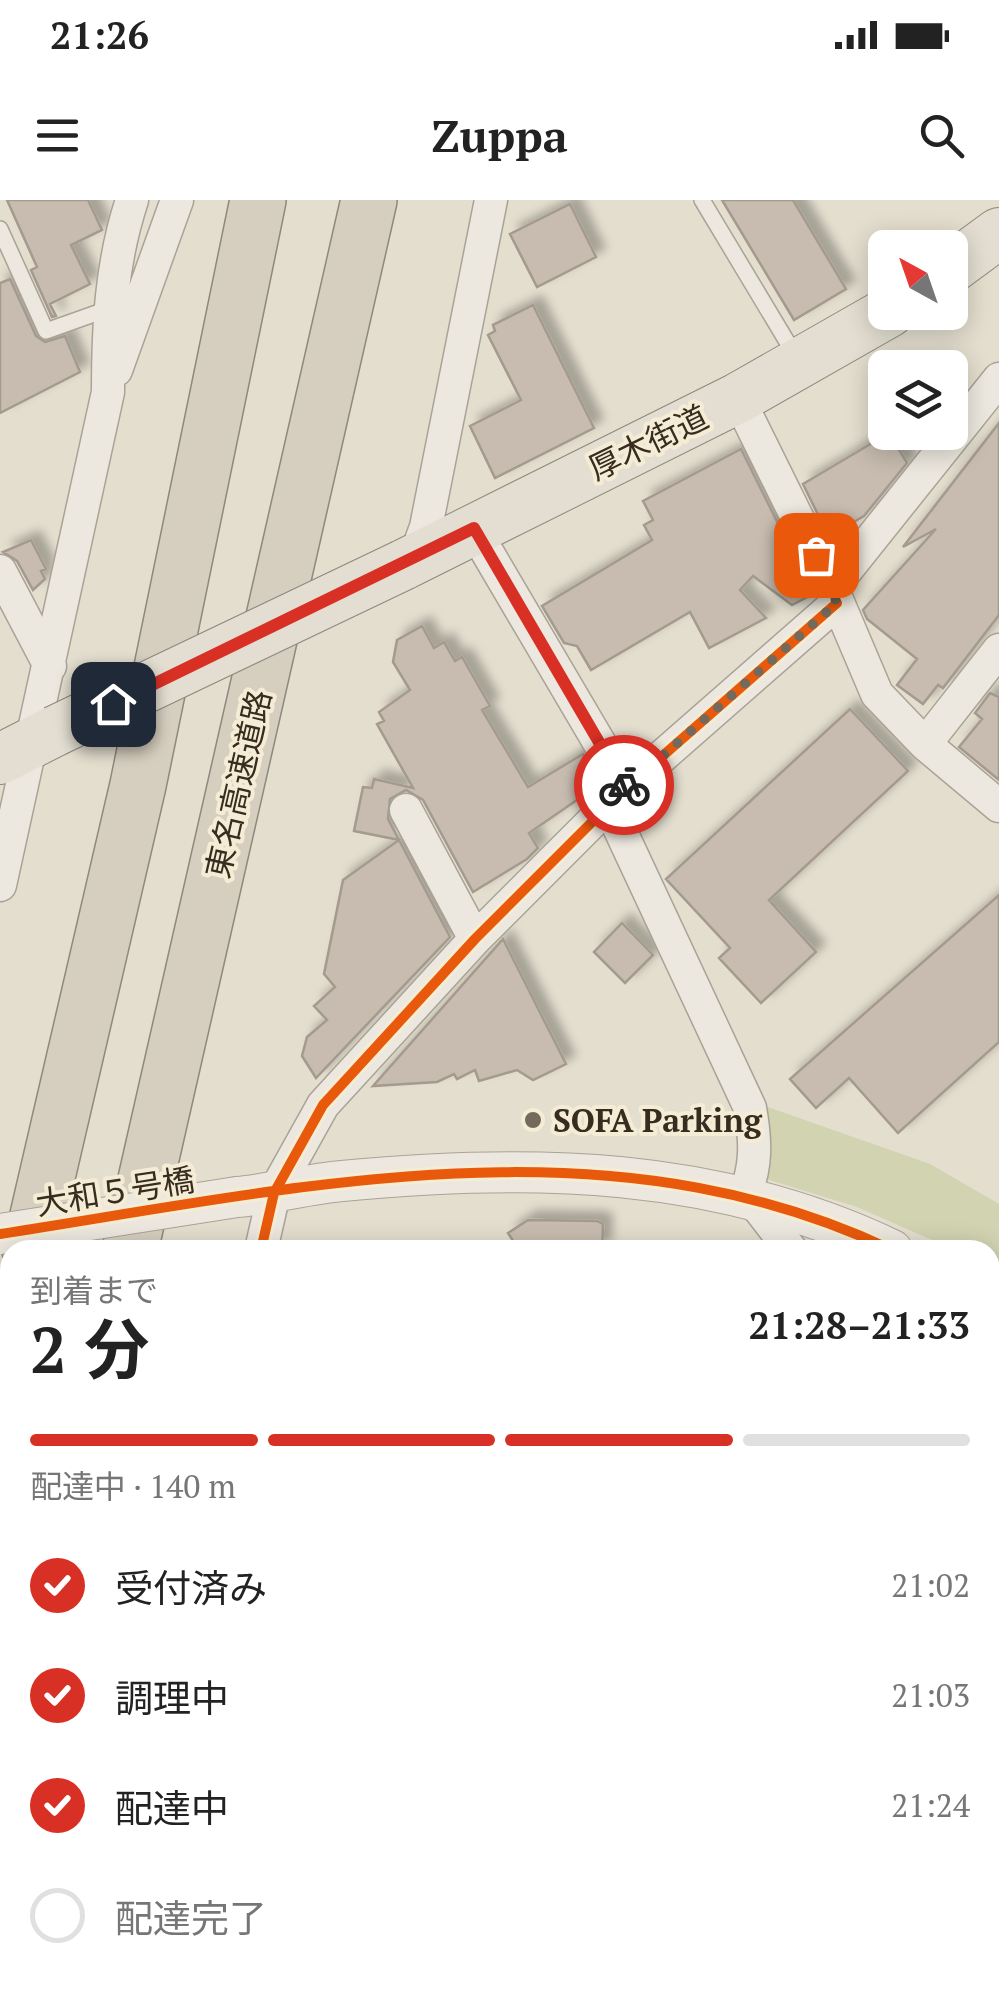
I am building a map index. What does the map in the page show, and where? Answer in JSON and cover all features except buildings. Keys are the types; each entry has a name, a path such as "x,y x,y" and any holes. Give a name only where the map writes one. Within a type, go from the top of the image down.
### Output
{"highway":[{"path":"32,1240 138,784 258,200"},
{"name":"東名高速道路","path":"132,1240 369,200"}],"main road":[{"path":"968,256 999,234"},
{"name":"厚木街道","path":"28,745 409,563 738,398 868,324"}],"street":[{"path":"108,392 108,309 120,237 132,200"},
{"path":"0,885 108,392 177,200"},
{"path":"409,563 426,526 491,200"},
{"path":"260,1240 256,1195 323,1105 475,939 617,797 834,596 999,379"},
{"path":"738,398 877,694 924,744 999,806"},
{"path":"474,528 617,797 750,1108 756,1143 749,1200 783,1240"},
{"path":"0,571 50,666"},
{"path":"924,744 999,650"},
{"path":"406,810 475,939"},
{"name":"大和５号橋","path":"0,1234 336,1181 464,1171 571,1170 676,1183 749,1200 863,1240"}],"lane":[{"path":"702,200 800,364"},
{"path":"0,229 46,330 108,309"}],"green space":[{"path":"762,1105 930,1164 999,1204 999,1240 932,1240 857,1207 763,1178"}],"cycle path":[{"path":"263,1240 274,1193 323,1105 475,939 626,788 837,603"},
{"path":"0,1234 338,1183 450,1174 562,1173 673,1184 783,1208 866,1240"}],"way so far":[{"path":"624,785 626,788 837,603 816,555"}],"place":[{"name":"SOFA Parking","path":"533,1120"}],"route":[{"path":"113,704 404,566 474,528 624,785"}]}
